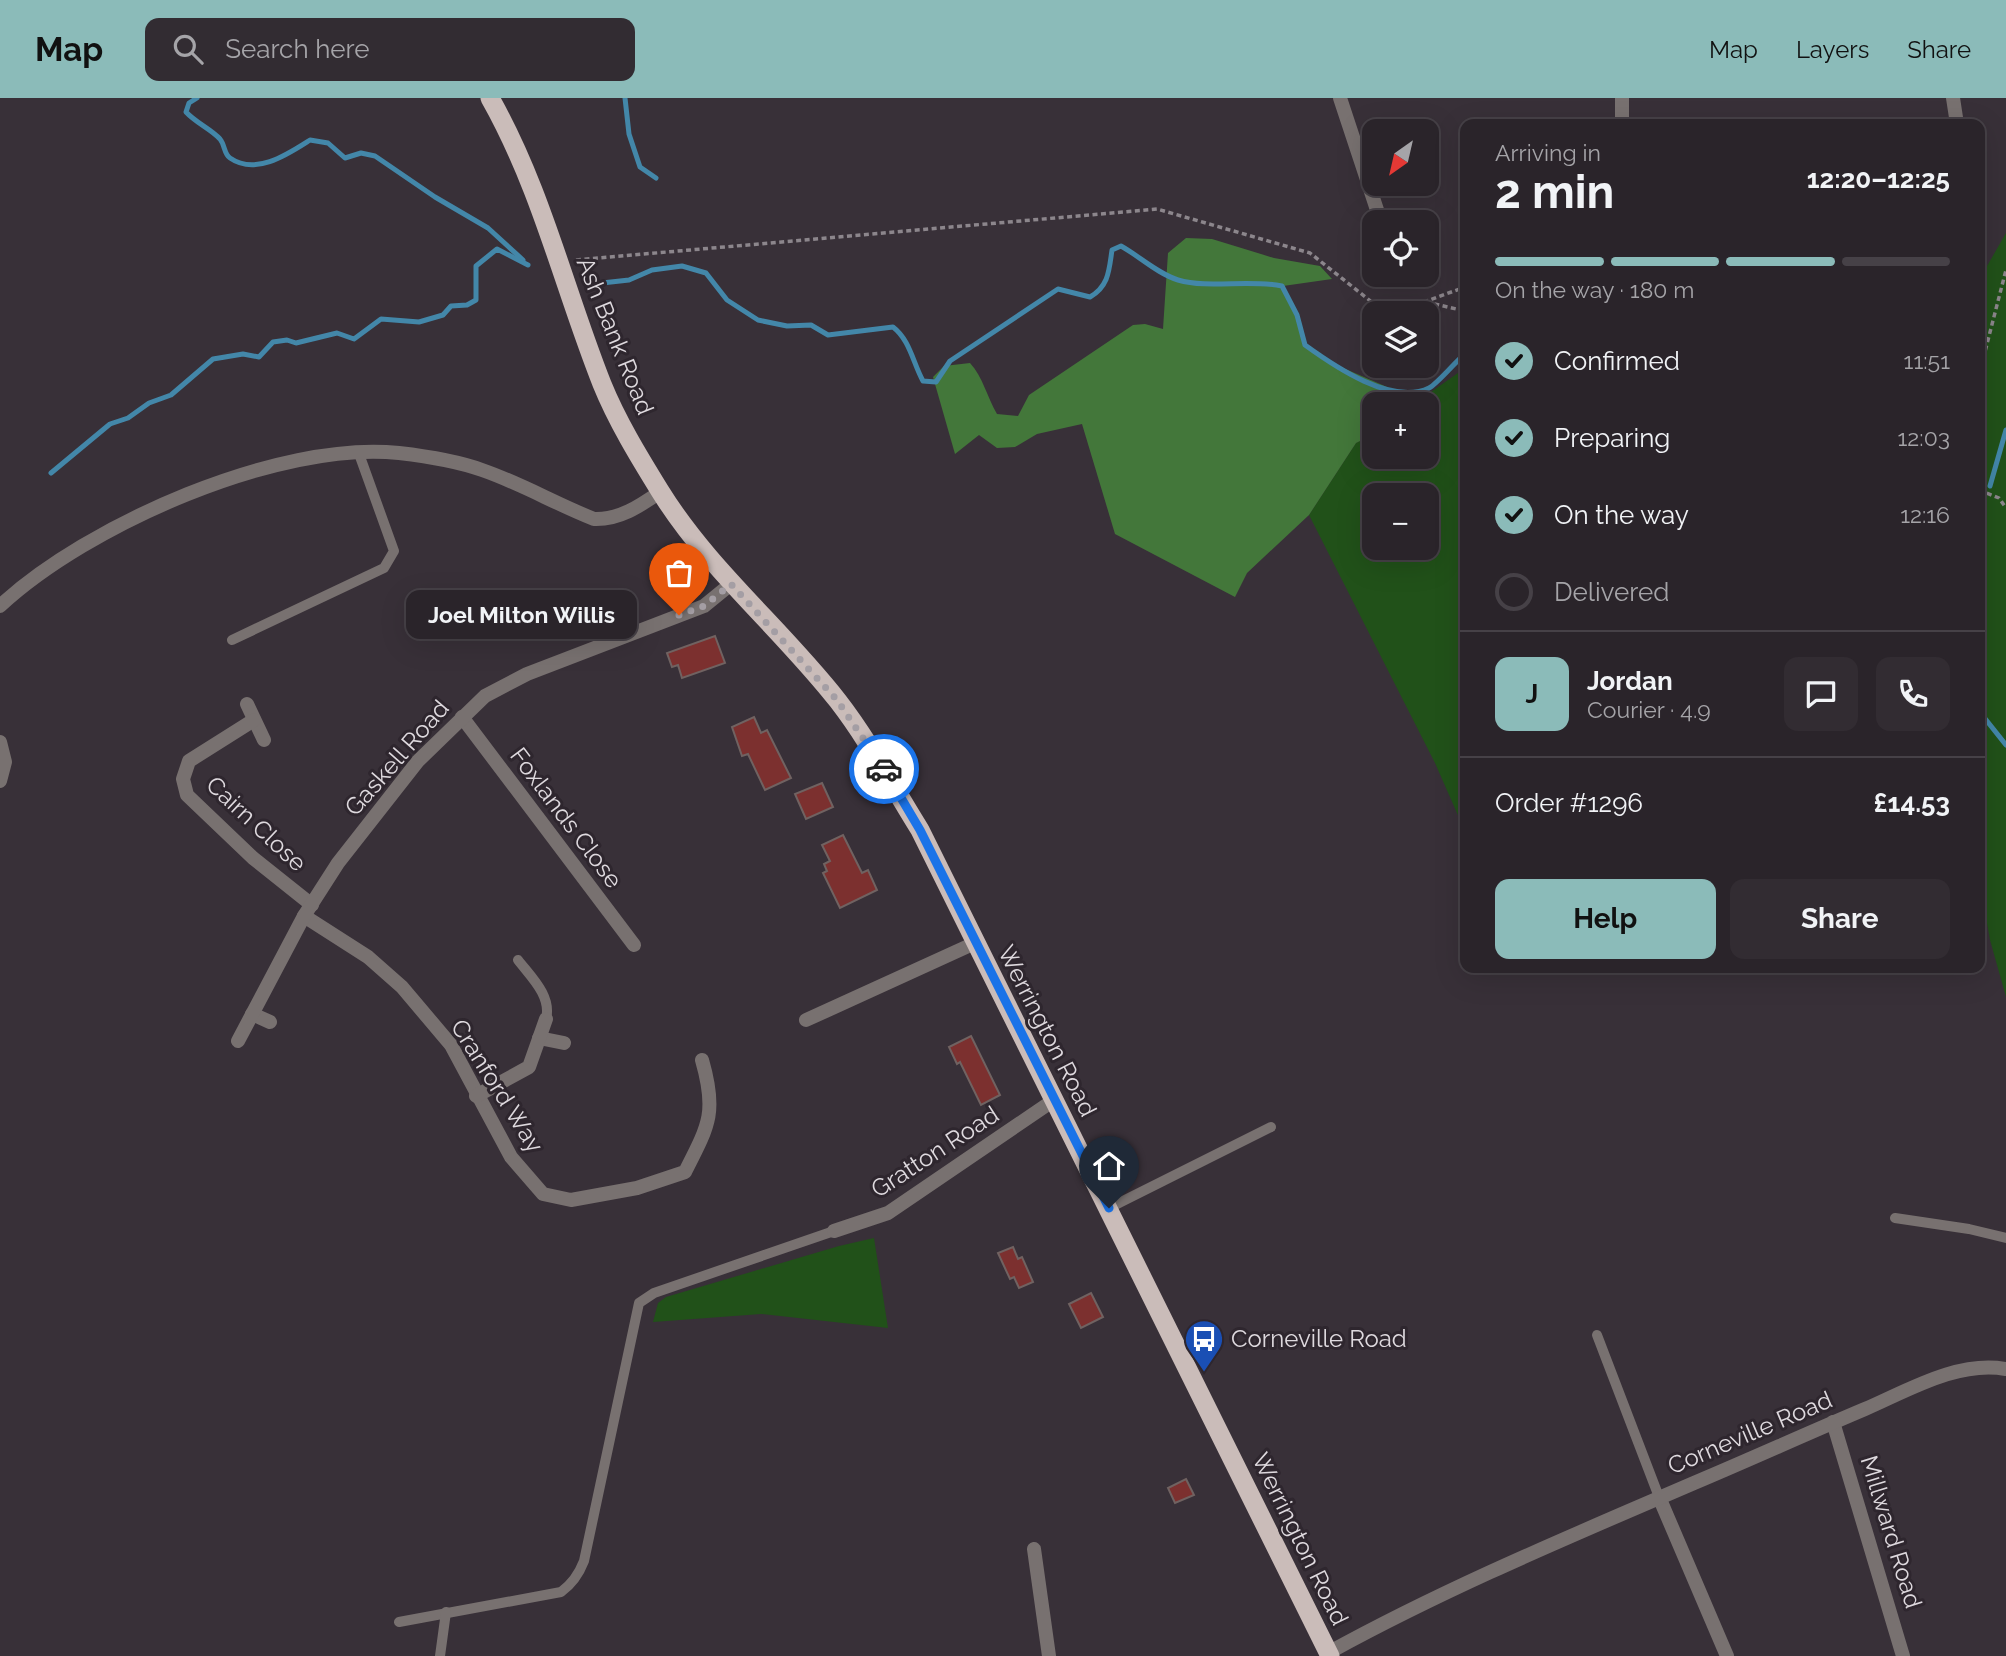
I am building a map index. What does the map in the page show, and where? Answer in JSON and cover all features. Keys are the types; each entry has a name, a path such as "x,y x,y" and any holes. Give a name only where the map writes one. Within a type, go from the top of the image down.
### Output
{"highway":[{"name":"Ash Bank Road","path":"490,98 512,137 539,203 602,386 660,492 731,584 837,700"},
{"name":"Werrington Road","path":"837,700 875,753 920,830 1109,1208 1327,1655"}],"street":[{"path":"1340,98 1377,210"},
{"path":"1622,98 1622,119"},
{"path":"1953,98 1956,119"},
{"path":"0,606 59,560 104,533 163,504 287,463 358,451 400,453 481,470 594,519 621,515 660,492"},
{"name":"Gaskell Road","path":"238,1041 308,910 338,863 418,761 462,717 485,696 527,674 704,606 731,584"},
{"path":"247,704 264,740"},
{"name":"Foxlands Close","path":"462,717 634,945"},
{"name":"Cairn Close","path":"254,720 189,761 183,779 187,795 308,910"},
{"path":"0,742 5,762 0,781"},
{"name":"Cranford Way","path":"308,910 368,957 402,988 451,1045 511,1157 543,1194 571,1200 637,1188 685,1171 711,1115 709,1085 702,1060"},
{"path":"806,1020 975,943"},
{"path":"252,1014 270,1022"},
{"path":"476,1096 529,1067 546,1019"},
{"path":"539,1038 564,1044"},
{"name":"Gratton Road","path":"834,1231 888,1213 1054,1100"},
{"name":"Corneville Road","path":"1327,1655 1410,1609 1833,1422 1950,1374 1988,1367 2006,1369"},
{"name":"Millward Road","path":"1833,1422 1903,1656"},
{"path":"1659,1497 1727,1656"},
{"path":"1034,1549 1049,1656"}],"lane":[{"path":"232,640 384,568 394,551 358,451"},
{"path":"518,960 546,998 549,1009 546,1019"},
{"path":"1109,1208 1271,1127"},
{"path":"1895,1218 1969,1229 2006,1238"},
{"path":"399,1622 561,1592 580,1572 639,1303 654,1293 834,1231"},
{"path":"1597,1335 1659,1497"},
{"path":"440,1656 446,1612"}],"path":[{"path":"558,262 1157,209 1310,253 1370,301"},
{"path":"1985,352 2006,270"},
{"path":"1427,301 1460,289"},
{"path":"1439,305 1460,310"},
{"path":"1985,493 1998,498 2006,508"}],"green space":[{"path":"2006,233 2006,997 1985,912 1985,270"},
{"path":"1186,238 1212,239 1274,258 1320,266 1332,279 1283,286 1297,315 1305,345 1327,361 1399,392 1362,392 1362,440 1356,443 1309,515 1247,573 1235,597 1115,534 1082,424 1037,434 1015,447 997,448 979,435 955,454 933,377 944,366 970,363 997,414 1018,416 1029,395 1133,325 1145,324 1163,329 1168,253"},
{"path":"1460,372 1460,820 1435,763 1309,515 1356,443 1362,440 1362,469 1439,469 1439,392 1431,392"},
{"path":"874,1238 888,1328 761,1314 653,1322 658,1303 666,1297"}],"building":[{"path":"715,636 725,663 682,678 678,665 672,667 667,653"},
{"path":"754,717 761,733 767,730 791,778 765,790 748,754 742,756 732,727"},
{"path":"822,783 833,807 806,819 795,794"},
{"path":"843,835 862,873 868,870 877,890 840,908 823,873 827,871 824,864 830,861 822,845"},
{"path":"971,1036 1000,1095 981,1105 960,1062 957,1064 949,1047"},
{"path":"1013,1247 1018,1259 1022,1257 1033,1282 1019,1288 1014,1277 1010,1279 998,1253"},
{"path":"1091,1293 1103,1317 1081,1328 1069,1304"},
{"path":"1186,1479 1194,1495 1175,1503 1168,1488"}],"waterway":[{"path":"197,98 189,103 186,112 220,139 230,158 240,163 250,165 272,161 310,140 328,143 345,158 361,153 375,156 435,197 488,228 523,260"},
{"path":"625,98 629,134 640,167 656,178"},
{"path":"593,284 629,280 652,270 682,266 706,273 727,300 758,320 787,326 811,325 828,335 893,327 907,345 923,381 936,382 950,361 1058,289 1090,297 1096,293 1105,283 1112,250 1121,246 1156,269 1190,283 1256,283 1282,286 1297,315 1305,345 1347,373 1381,388 1398,392 1429,388 1460,359"},
{"path":"51,473 110,424 128,418 149,403 171,395 213,359 243,354 259,357 273,342 287,340 296,343 337,333 354,339 381,319 419,322 443,315 451,306 467,305 476,300 476,266 497,249 528,265"},
{"path":"1990,486 2006,430"},
{"path":"1985,719 2006,745"}],"way so far":[{"path":"679,615 704,606 731,584 837,700 884,769"}],"place":[{"name":"Joel Milton Willis","path":"679,615"},
{"name":"Corneville Road","path":"1204,1373"}],"route":[{"path":"884,769 920,830 1109,1208"}]}
